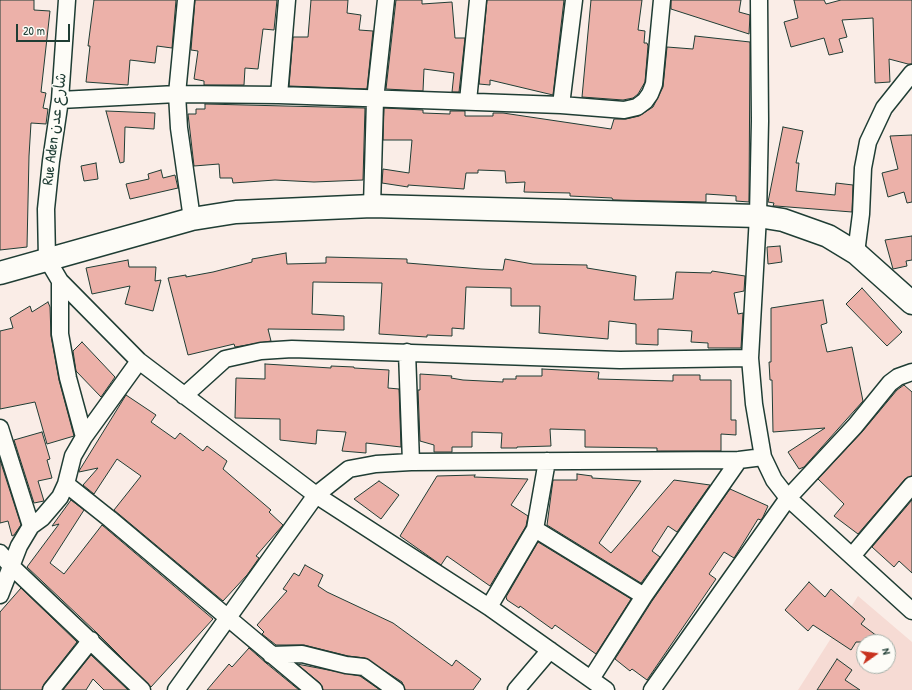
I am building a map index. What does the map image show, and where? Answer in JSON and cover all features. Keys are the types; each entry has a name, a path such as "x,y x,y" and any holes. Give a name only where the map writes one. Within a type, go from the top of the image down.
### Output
{"main road":[{"path":"0,273 192,219 236,212 372,206 758,216 783,220 804,226 828,236 856,253 912,303"}],"street":[{"name":"Rue Aden شارع عدن","path":"47,259 46,209 60,100 67,0"},
{"path":"186,0 178,94 179,128 192,219"},
{"path":"279,95 287,0"},
{"path":"372,206 375,100 386,0"},
{"path":"468,102 478,0"},
{"path":"561,105 574,0"},
{"path":"60,100 178,94 279,95 375,100 561,105 624,110 636,107 645,101 654,84 662,0"},
{"path":"758,0 758,216 750,358 754,404 763,457 774,480 788,498 912,611"},
{"path":"856,253 861,214 863,168 868,142 884,108 912,73"},
{"path":"47,259 60,281 139,361 184,396 316,495 489,606 606,690"},
{"path":"60,281 60,334 68,378 84,437"},
{"path":"184,396 225,359 261,352 292,349 620,360 750,358"},
{"path":"407,352 411,462"},
{"path":"0,595 10,565 19,546 31,526 42,518 60,498 66,484 73,456 84,437 139,361"},
{"path":"652,690 788,498 855,426 890,383 898,377 912,372"},
{"path":"0,428 31,526"},
{"path":"176,690 316,495 349,469 376,464 411,462 739,460 763,457"},
{"path":"591,679 644,596 739,460"},
{"path":"489,606 535,529 547,461"},
{"path":"66,484 314,690"},
{"path":"852,556 912,485"},
{"path":"535,529 644,596"},
{"path":"0,553 10,565 91,640 142,690"},
{"path":"51,690 91,640"},
{"path":"516,690 550,650"},
{"path":"271,655 302,654 346,666 364,667 396,690"}],"shaded area":[{"path":"858,596 912,642 912,690 798,690"}],"building":[{"path":"0,0 34,0 34,10 50,11 41,92 46,93 43,108 48,109 46,124 31,123 27,247 0,250"},
{"path":"94,0 176,0 172,48 157,46 155,63 130,60 128,85 86,82 90,46 88,46"},
{"path":"195,0 277,0 274,30 263,29 258,69 245,68 244,85 204,85 204,81 194,79 198,51 191,50"},
{"path":"311,0 348,0 347,13 361,15 359,30 373,31 367,89 289,86 293,37 308,37"},
{"path":"396,0 422,0 422,4 452,2 455,38 465,38 459,92 452,92 454,73 424,69 423,91 386,89"},
{"path":"487,0 564,0 553,95 490,80 490,85 479,84"},
{"path":"591,0 642,0 638,30 645,31 644,43 647,43 648,46 645,82 638,94 633,98 623,100 582,97"},
{"path":"671,0 741,0 739,12 750,15 749,34 671,9"},
{"path":"794,0 824,0 826,4 841,0 912,0 912,64 889,59 890,82 875,83 873,18 842,20 847,37 839,39 843,52 829,55 824,38 791,47 784,22 798,18"},
{"path":"695,36 750,42 749,202 736,201 736,196 706,194 706,202 613,200 612,198 570,196 570,193 524,192 525,182 506,183 505,171 478,170 478,173 466,173 464,189 408,185 408,187 382,183 383,169 409,173 412,140 383,140 384,108 423,110 423,113 450,114 450,111 465,111 465,116 493,116 493,113 503,113 611,129 614,119 626,119 639,116 653,107 663,87 667,47 693,49"},
{"path":"205,104 365,108 363,180 314,182 275,180 233,183 232,178 220,178 219,164 194,166 188,114 196,114 196,109 205,109"},
{"path":"106,111 155,113 154,129 125,127 124,162 120,163"},
{"path":"783,127 803,131 796,163 799,163 796,191 835,195 836,183 853,185 852,212 773,206 774,203 768,202"},
{"path":"912,135 912,202 907,203 904,192 888,197 882,173 898,169 890,136"},
{"path":"96,163 98,179 84,181 81,166"},
{"path":"161,170 163,178 175,175 178,188 130,199 126,184 149,179 148,174"},
{"path":"912,236 912,260 906,261 907,266 893,269 885,240"},
{"path":"780,246 782,262 768,264 767,247"},
{"path":"286,253 287,264 326,263 326,257 407,259 407,263 503,270 505,259 533,264 587,265 587,268 636,276 634,300 673,299 676,272 711,273 712,271 745,276 744,291 734,293 738,314 743,313 741,348 708,348 708,343 691,342 692,331 658,329 658,345 636,344 636,324 609,321 608,339 539,333 540,306 511,306 511,288 466,287 464,329 452,328 452,336 427,335 427,337 379,334 382,283 313,282 312,314 344,316 344,330 268,329 271,341 235,347 234,344 188,355 168,278 186,275 186,277 213,272 252,262 252,259"},
{"path":"128,260 129,267 156,267 155,281 161,280 153,311 125,304 130,286 92,294 86,268"},
{"path":"862,288 902,332 887,346 846,304"},
{"path":"823,300 827,323 821,325 827,352 852,347 863,401 804,467 799,469 788,452 825,428 773,432 772,380 770,380 769,362 771,362 771,308"},
{"path":"48,302 50,307 51,336 59,380 74,436 47,444 35,402 0,409 0,331 13,328 10,318 30,306 32,312"},
{"path":"82,342 115,377 101,397 76,371 73,351"},
{"path":"265,364 331,368 331,366 354,367 389,370 388,388 399,389 401,447 366,443 366,453 342,451 346,432 317,430 316,444 280,440 280,419 235,418 236,378 265,379"},
{"path":"542,369 599,372 598,379 673,381 673,375 700,375 700,380 731,380 731,420 736,420 736,435 721,434 721,451 657,451 657,448 585,447 585,430 550,429 551,446 501,448 502,433 472,432 472,447 452,447 452,452 434,452 434,445 420,441 418,390 420,390 420,374 452,376 451,378 463,380 503,382 503,379 516,379 516,376 542,376"},
{"path":"904,385 912,392 912,476 905,479 858,534 834,516 844,504 818,479 862,432 897,390"},
{"path":"126,395 156,415 151,422 175,439 180,433 203,451 207,446 227,461 223,469 271,510 269,512 283,525 256,556 259,558 247,575 223,601 114,510 141,476 117,459 94,494 83,485 98,468 79,471"},
{"path":"42,432 50,459 47,460 52,478 38,481 44,501 34,503 14,440"},
{"path":"0,460 21,525 12,536 8,521 0,523"},
{"path":"577,474 592,476 592,478 641,481 599,543 611,553 674,480 710,485 677,532 668,526 652,551 660,557 641,583 547,525 553,480 577,480"},
{"path":"475,475 474,477 528,479 511,505 528,516 526,526 490,586 447,556 441,565 400,536 437,476"},
{"path":"379,481 399,495 381,519 354,499"},
{"path":"730,489 768,506 763,517 761,520 758,519 734,558 724,552 709,574 716,579 647,680 632,669 630,671 615,659 652,601"},
{"path":"71,500 84,510 50,563 64,574 102,525 213,619 151,687 97,633 27,567 59,524 52,526"},
{"path":"912,500 912,573 899,561 894,567 872,547"},
{"path":"538,542 631,599 596,654 555,625 552,629 520,606 519,608 507,600 506,597"},
{"path":"305,565 323,575 318,586 327,592 393,623 452,666 456,660 481,679 473,690 405,690 402,682 365,658 348,656 304,645 276,645 262,634 264,632 257,625 287,591 283,589 294,573 299,576"},
{"path":"809,582 825,597 831,589 865,619 861,624 874,634 856,634 856,642 851,650 813,625 808,631 785,610"},
{"path":"21,588 77,642 44,684 42,690 0,690 0,612"},
{"path":"249,648 299,690 207,690 229,664 232,667"},
{"path":"91,655 128,690 104,690 93,679 86,690 63,690"},
{"path":"837,659 852,670 845,680 860,690 817,690"},
{"path":"297,664 360,676 380,690 323,690 320,683"}]}
